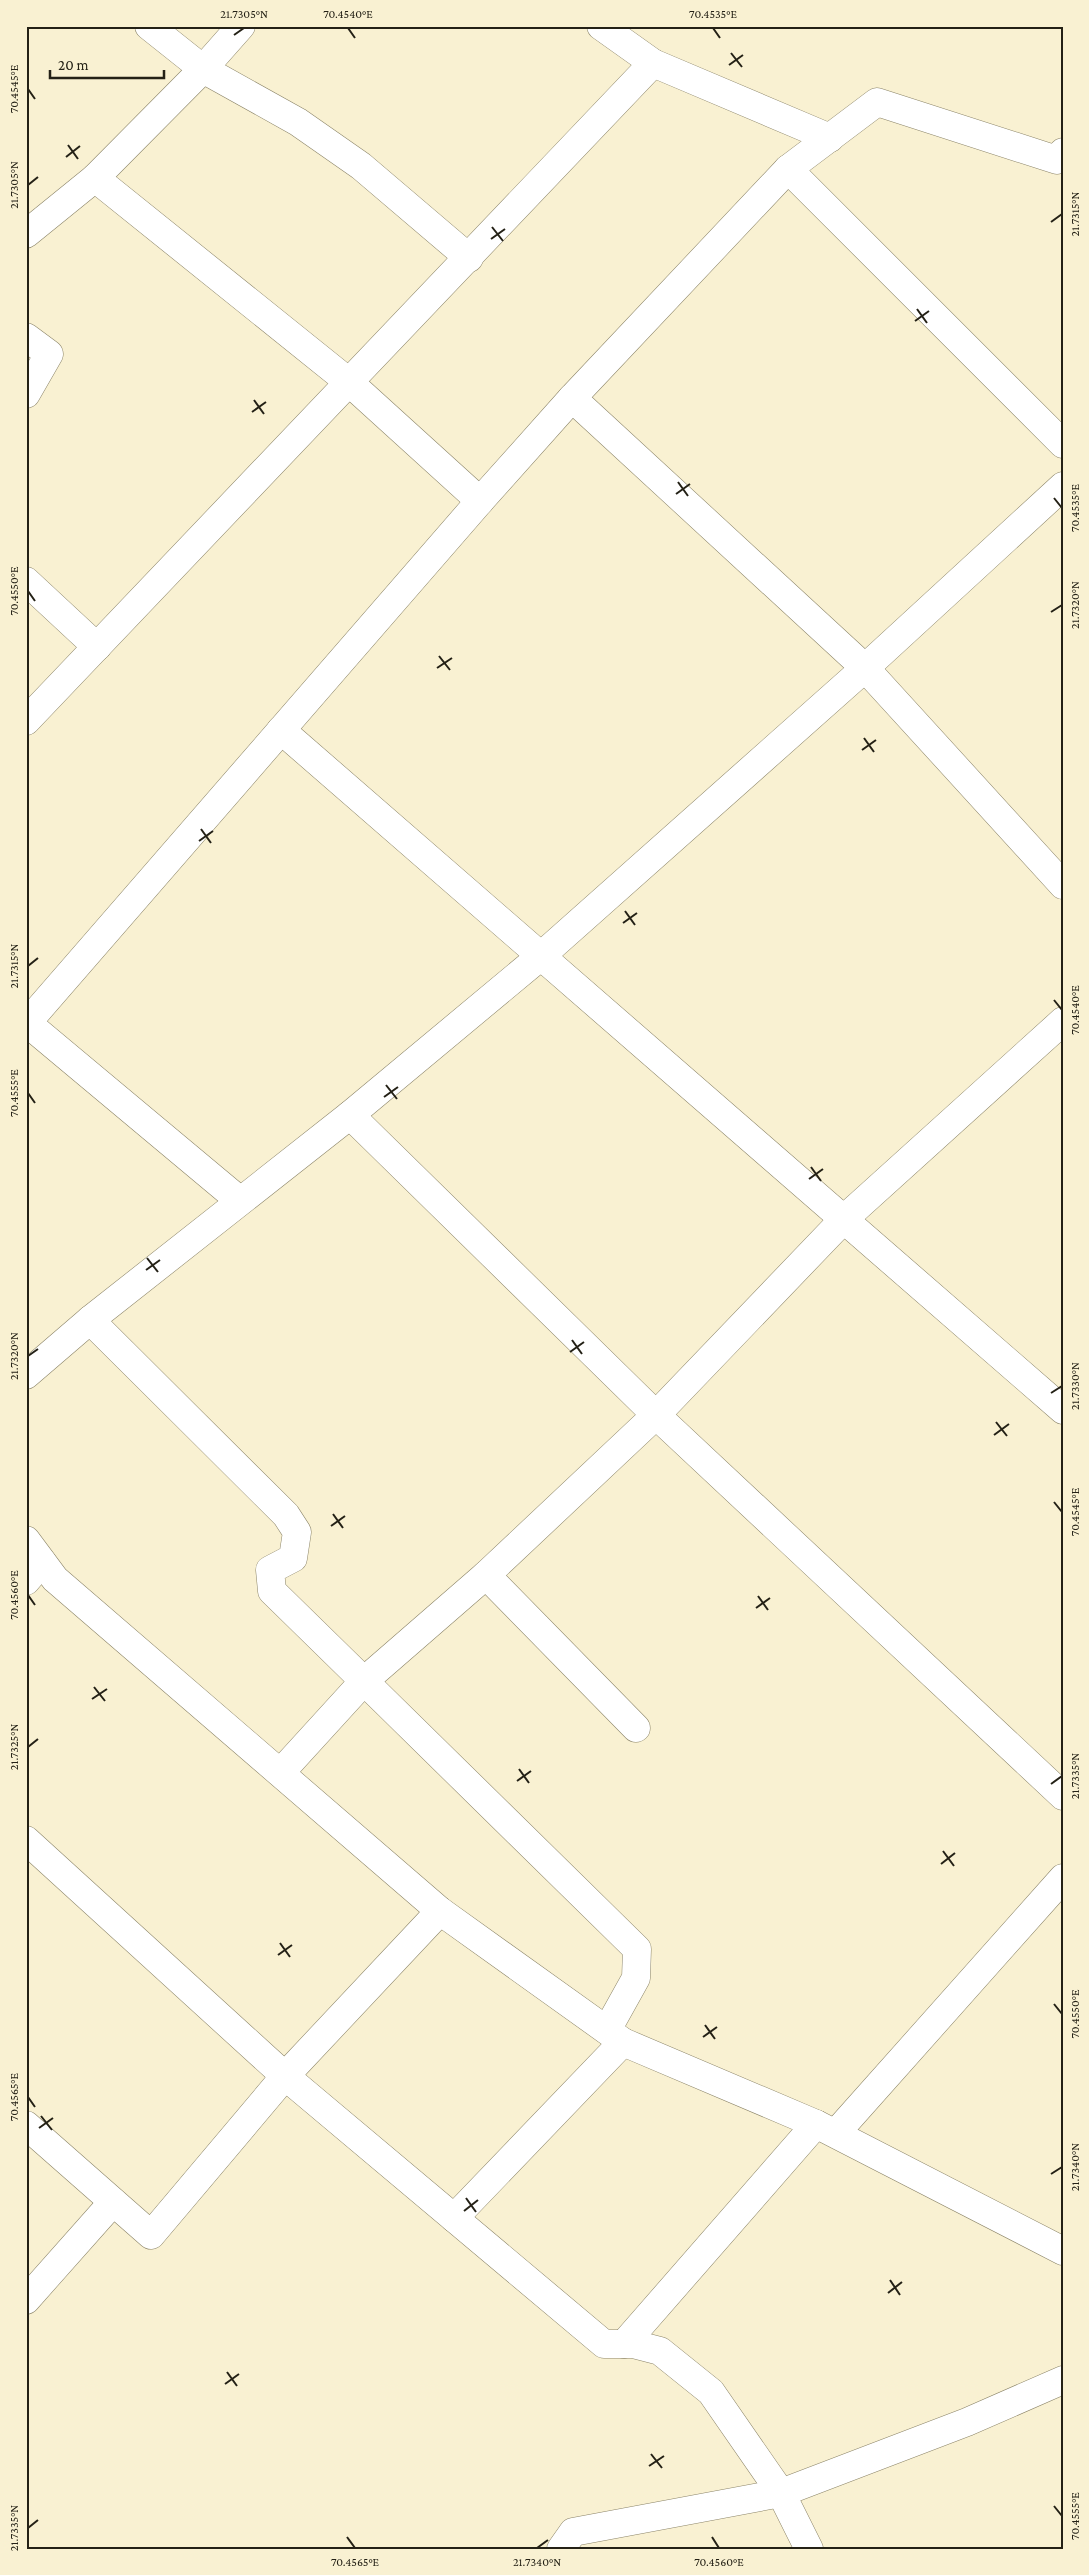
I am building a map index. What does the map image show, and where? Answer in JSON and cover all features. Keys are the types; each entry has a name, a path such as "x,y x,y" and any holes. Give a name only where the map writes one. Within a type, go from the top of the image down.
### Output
{"street":[{"path":"148,26 203,69 298,122 361,166 469,258"},
{"path":"26,234 95,178 203,69 240,26"},
{"path":"601,26 653,64 830,138"},
{"path":"26,721 653,64"},
{"path":"239,1200 27,1023 480,501 572,398 788,169 877,102 1057,160 1063,152"},
{"path":"788,169 1063,444"},
{"path":"95,178 350,383 480,501"},
{"path":"26,337 49,354 26,394"},
{"path":"572,398 865,668 1063,885"},
{"path":"26,1376 90,1320 239,1200 350,1115 541,956 865,668 1063,486"},
{"path":"26,581 97,647"},
{"path":"280,730 1063,1410"},
{"path":"281,1772 364,1681 486,1575 656,1415 844,1219 1063,1021"},
{"path":"350,1115 656,1415 1063,1796"},
{"path":"90,1320 286,1515 297,1532 293,1558 270,1570 272,1591 637,1948 636,1978 615,2036 454,2218"},
{"path":"26,1540 34,1572 55,1579 440,1911 615,2036 826,2128 1063,2251"},
{"path":"486,1575 636,1728"},
{"path":"26,1840 285,2076 604,2344 624,2344 660,2350 711,2392 781,2493 809,2549"},
{"path":"624,2344 1063,1878"},
{"path":"26,2125 151,2235 285,2076 440,1911"},
{"path":"26,2300 113,2202"},
{"path":"561,2549 573,2532 781,2493 966,2422 1063,2380"}]}
